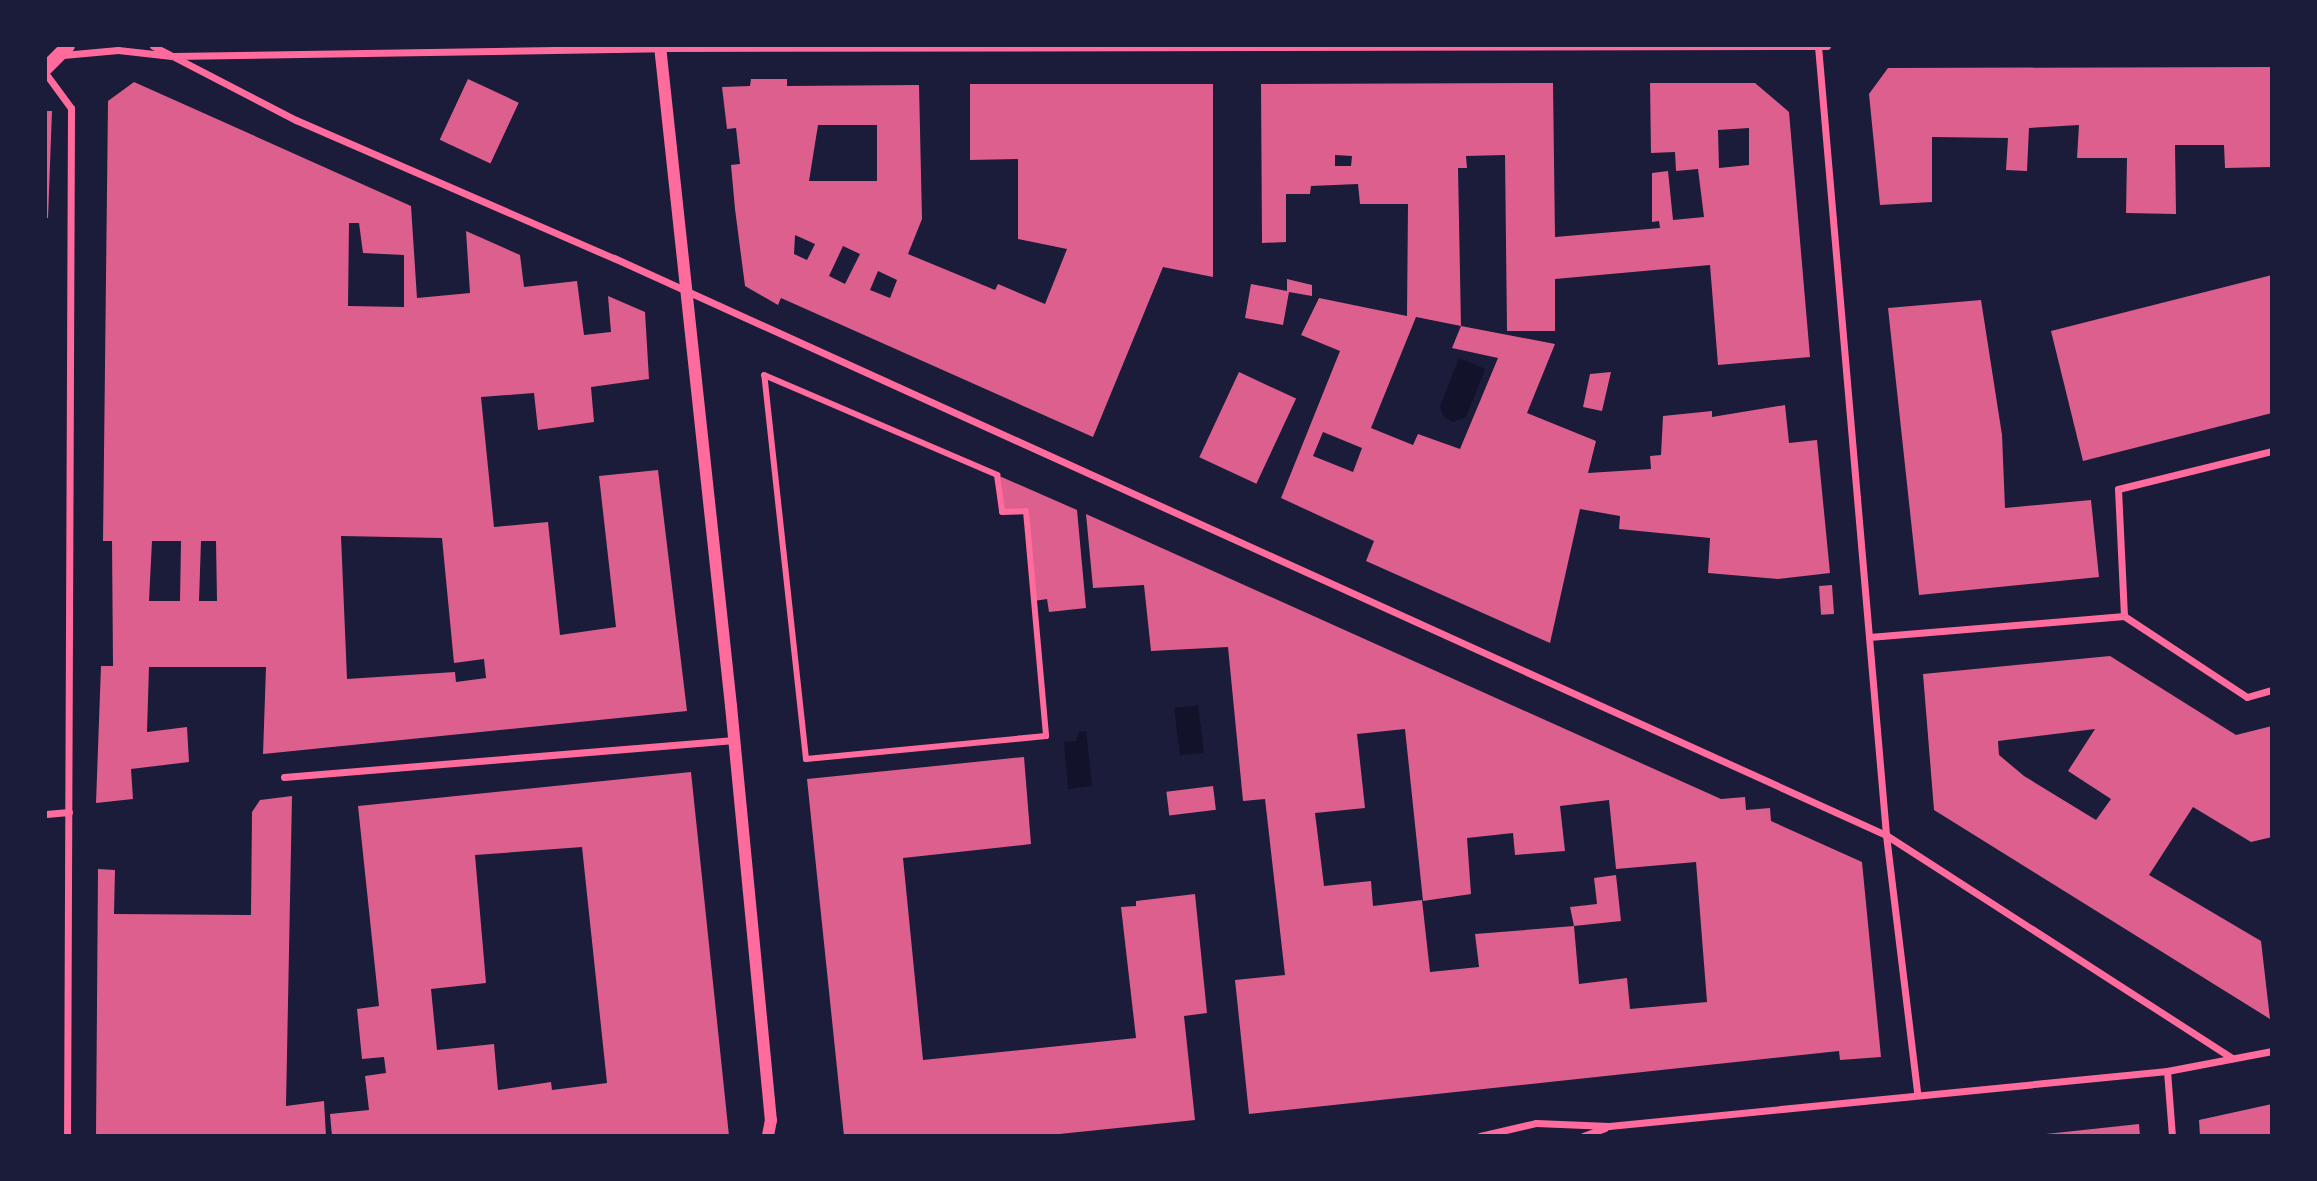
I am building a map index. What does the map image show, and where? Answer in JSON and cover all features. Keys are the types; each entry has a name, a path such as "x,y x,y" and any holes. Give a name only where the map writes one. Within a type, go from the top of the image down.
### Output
{"main road":[{"path":"46,68 65,50"}],"street":[{"path":"153,46 296,120 690,294 1886,835 2232,1058"},
{"path":"1818,46 1886,835 1917,1093"},
{"path":"65,50 118,50 172,56 660,47 1827,46"},
{"path":"660,47 690,294 771,1120 768,1136"},
{"path":"46,74 71,108 67,1136"},
{"path":"764,375 998,475 1002,512 1026,511 1046,736 806,759 764,375"},
{"path":"2124,616 2118,489 2272,451"},
{"path":"1869,637 2124,616 2247,697 2272,690"},
{"path":"284,776 734,740"},
{"path":"46,814 69,812"},
{"path":"1479,1136 1536,1123 1609,1126 1917,1093 2166,1071 2272,1051"},
{"path":"2166,1071 2172,1136"},
{"path":"771,1120 778,1136"},
{"path":"1583,1136 1609,1126"}],"shaded area":[{"path":"1459,358 1485,369 1466,417 1453,422 1444,417 1440,407"},
{"path":"1198,705 1204,753 1180,756 1174,708"},
{"path":"1086,731 1092,786 1068,789 1064,742 1076,741 1079,732"}],"building":[{"path":"2272,67 2272,167 2225,168 2224,145 2175,145 2176,214 2126,213 2127,158 2077,158 2079,125 2029,128 2027,171 2006,170 2008,138 1932,137 1932,202 1880,205 1869,94 1888,68"},
{"path":"468,79 519,103 490,163 440,140"},
{"path":"751,79 787,79 787,86 919,85 922,219 908,254 995,290 998,284 1045,304 1067,249 1018,239 1018,159 970,160 970,84 1213,84 1213,277 1163,267 1093,437 781,298 778,305 745,286 731,165 740,164 736,128 727,129 722,87 750,86","holes":["818,125 877,125 877,181 809,181","795,235 815,244 807,260 794,254","843,246 860,254 845,284 829,276","878,271 897,280 890,298 870,290"]},
{"path":"134,82 411,206 417,298 470,293 466,231 520,255 524,287 577,281 584,335 611,332 608,296 645,312 649,379 591,387 594,422 538,430 534,393 481,397 494,527 548,522 560,635 616,627 599,476 658,470 687,711 263,754 266,667 149,667 147,732 187,727 189,762 131,769 133,799 96,803 101,666 113,666 112,541 103,541 108,101","holes":["349,223 359,223 363,253 404,255 404,307 348,306","341,536 442,538 454,663 484,659 486,678 456,682 455,672 347,679","152,541 181,541 180,601 149,601","201,541 216,541 217,601 199,601"]},
{"path":"1553,83 1555,237 1660,228 1659,221 1652,222 1652,173 1668,171 1673,220 1704,217 1698,169 1676,171 1675,152 1651,153 1650,83 1755,83 1789,112 1810,357 1718,365 1710,265 1555,279 1555,331 1507,331 1505,155 1466,156 1467,168 1458,168 1461,326 1555,344 1527,413 1596,441 1588,473 1651,469 1650,456 1661,455 1663,416 1712,411 1712,417 1785,405 1789,443 1817,440 1830,573 1778,579 1708,573 1710,538 1619,529 1620,516 1580,509 1550,643 1366,561 1374,541 1281,498 1340,351 1301,335 1319,298 1407,316 1408,204 1360,204 1358,184 1311,186 1310,194 1286,194 1286,242 1262,243 1261,84","holes":["1749,128 1749,165 1719,168 1718,130","1335,155 1352,156 1351,166 1335,166","1416,317 1461,326 1452,348 1498,358 1460,449 1418,434 1413,445 1371,428","1323,432 1362,448 1353,472 1313,456"]},
{"path":"46,111 52,111 48,218 46,218"},
{"path":"2272,275 2272,413 2083,461 2051,331"},
{"path":"1287,279 1312,285 1312,296 1289,292 1283,325 1245,318 1251,284 1287,291"},
{"path":"1981,300 2002,435 2005,508 2091,500 2099,577 1919,595 1888,308"},
{"path":"1239,372 1296,399 1256,484 1199,457"},
{"path":"1611,372 1602,411 1583,407 1590,374"},
{"path":"997,475 1077,510 1086,608 1049,612 1047,599 1034,601 1026,511 1002,512"},
{"path":"1086,514 1721,799 1745,797 1746,810 1770,808 1771,821 1862,862 1881,1057 1840,1060 1839,1051 1249,1114 1235,980 1285,975 1265,799 1243,801 1228,647 1151,651 1144,585 1093,588","holes":["1405,729 1423,901 1471,894 1467,838 1513,833 1515,855 1565,851 1560,806 1609,800 1616,869 1696,862 1707,1002 1630,1009 1627,978 1579,984 1574,926 1475,934 1479,967 1430,972 1422,900 1373,906 1371,881 1324,886 1315,813 1365,808 1357,734"]},
{"path":"1832,585 1834,614 1821,615 1819,586"},
{"path":"2110,656 2236,735 2272,726 2272,837 2251,842 2193,807 2149,875 2261,941 2270,1019 1934,810 1923,674","holes":["2095,729 2068,771 2111,799 2096,820 2024,776 1999,755 1998,741"]},
{"path":"1024,757 1031,844 903,858 923,1060 1136,1038 1121,907 1136,906 1136,901 1195,894 1207,1013 1184,1016 1195,1120 1040,1136 844,1136 807,779"},
{"path":"691,772 729,1136 332,1136 330,1114 369,1110 365,1076 386,1073 384,1057 362,1059 357,1009 379,1006 358,806","holes":["582,847 607,1083 552,1090 551,1082 498,1090 494,1044 437,1050 431,989 486,983 475,855"]},
{"path":"1213,786 1216,810 1169,816 1166,792"},
{"path":"292,796 286,1106 324,1101 326,1136 96,1136 98,869 115,870 114,914 251,915 252,812 260,800"},
{"path":"1616,875 1621,921 1574,926 1570,907 1597,904 1594,878"},
{"path":"2272,1104 2272,1136 2200,1136 2199,1120"},
{"path":"2139,1124 2140,1136 2046,1136 2046,1134"}]}
